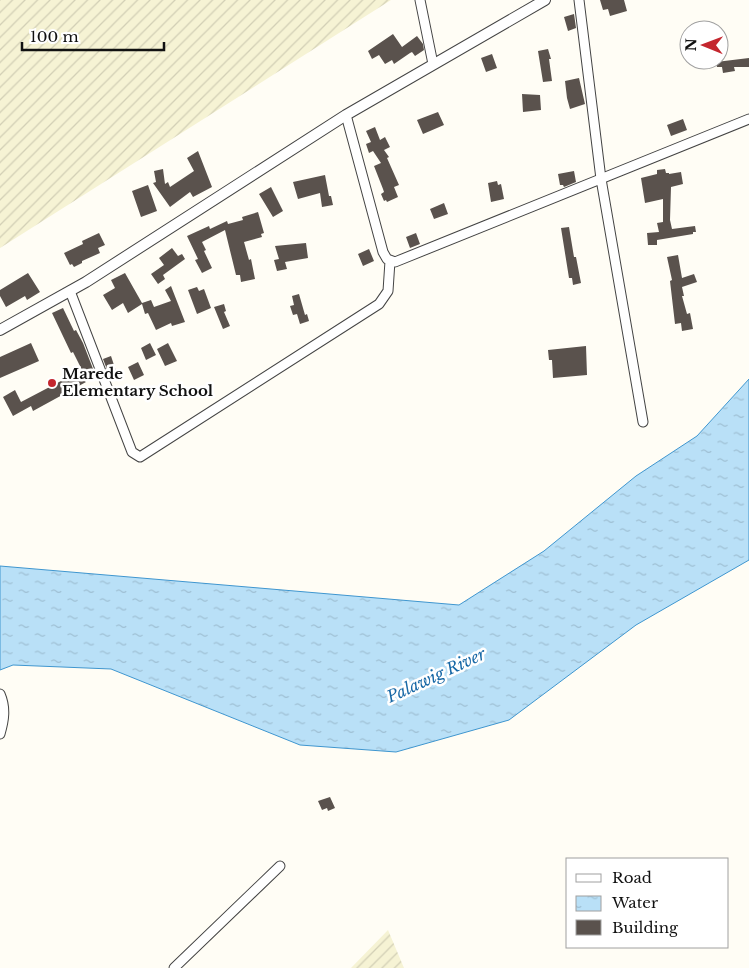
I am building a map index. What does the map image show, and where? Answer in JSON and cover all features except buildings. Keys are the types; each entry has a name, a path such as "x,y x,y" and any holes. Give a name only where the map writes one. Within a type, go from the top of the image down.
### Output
{"street":[{"path":"420,0 433,64"},
{"path":"0,330 70,291 346,116 545,0"},
{"path":"580,0 602,178 643,422"},
{"path":"70,291 132,452 140,457 379,304 388,291 390,262 383,252 346,116"},
{"path":"390,262 400,261 749,119"},
{"path":"0,694 4,710 0,734"},
{"path":"174,968 280,866"}],"shaded area":[{"path":"0,0 391,0 0,248"},
{"path":"388,930 404,968 351,968"}],"water":[{"name":"Palawig River","path":"749,379 749,560 636,625 509,720 396,752 300,745 111,669 13,665 0,670 0,566 459,605 544,551 636,476 697,436"}],"place":[{"name":"Marede Elementary School","path":"52,383"}]}
